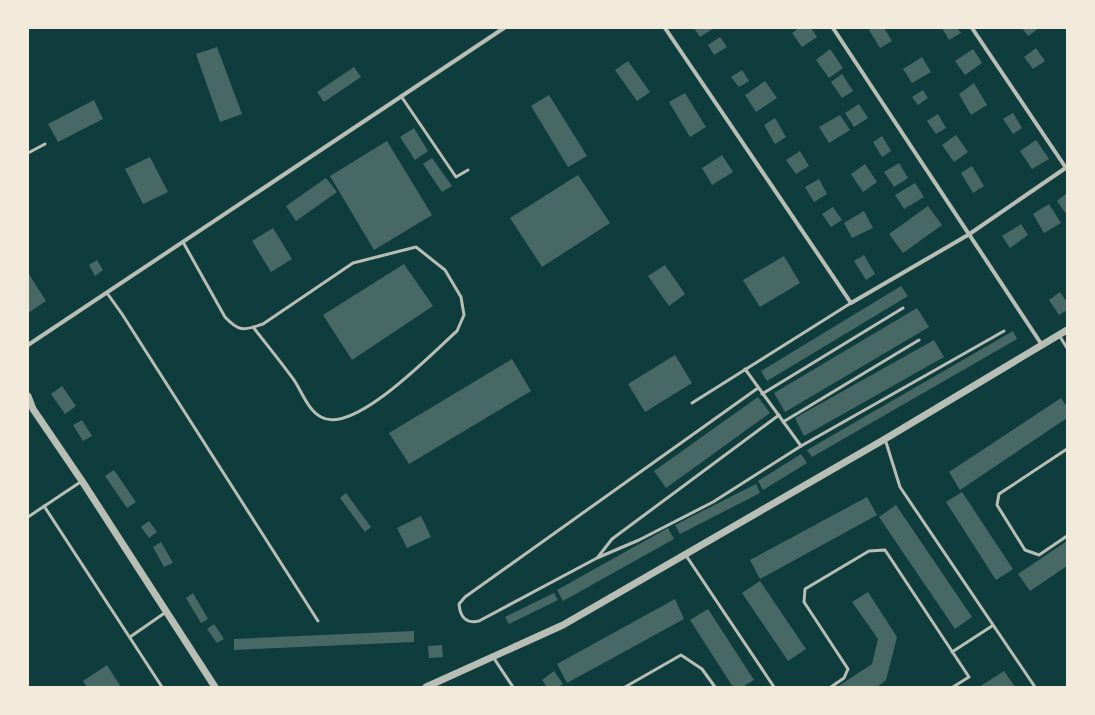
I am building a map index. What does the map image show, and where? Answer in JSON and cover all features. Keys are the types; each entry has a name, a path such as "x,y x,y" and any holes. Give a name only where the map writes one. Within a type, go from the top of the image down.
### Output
{"street":[{"path":"28,345 504,28"},
{"path":"665,28 851,303 968,235 1066,167 972,28"},
{"path":"833,28 1042,346"},
{"path":"426,687 563,625 885,439 1067,330"},
{"path":"28,396 33,409 82,481 215,687"}],"lane":[{"path":"401,96 456,177 468,170"},
{"path":"28,153 45,144"},
{"path":"183,242 225,317 234,327 244,330 253,327 263,324 352,264 416,247 445,270 461,297 464,315 457,331 380,400 352,416 334,419 321,418 310,406 294,380 253,327"},
{"path":"107,293 122,314 318,620"},
{"path":"692,403 851,303"},
{"path":"762,394 903,308"},
{"path":"758,388 465,597 459,604 460,612 465,620 471,623 479,621 597,558 639,540 712,502 801,446 1004,331"},
{"path":"1058,335 1067,348"},
{"path":"783,422 919,340"},
{"path":"745,369 801,446"},
{"path":"597,558 612,539 778,415"},
{"path":"885,439 900,486 992,626 1035,687"},
{"path":"1067,449 999,494 997,505 1025,550 1039,555 1067,536"},
{"path":"28,517 82,481"},
{"path":"44,506 162,687"},
{"path":"831,687 844,678 848,669 804,602 805,589 869,552 885,550 969,677 953,687"},
{"path":"685,554 774,687"},
{"path":"130,637 167,612"},
{"path":"952,652 992,626"},
{"path":"625,687 681,655 702,669 715,687"},
{"path":"493,657 513,687"}],"building":[{"path":"694,28 714,28 700,37"},
{"path":"799,28 811,28 817,37 802,47 792,33"},
{"path":"872,28 884,28 892,41 880,48 869,30"},
{"path":"942,28 957,28 961,33 949,40"},
{"path":"1022,28 1039,28 1028,36"},
{"path":"720,37 727,47 714,55 708,45"},
{"path":"217,47 242,114 220,122 196,54"},
{"path":"1036,48 1045,61 1033,69 1024,57"},
{"path":"830,49 843,68 829,78 816,60"},
{"path":"973,49 982,63 965,75 955,61"},
{"path":"922,57 931,72 912,83 903,69"},
{"path":"628,61 650,92 637,101 615,70"},
{"path":"354,67 361,77 324,102 317,92"},
{"path":"742,70 749,81 739,87 731,77"},
{"path":"842,74 853,91 842,98 831,82"},
{"path":"765,81 777,98 756,112 745,95"},
{"path":"974,83 987,105 971,115 959,94"},
{"path":"923,90 928,98 918,105 912,97"},
{"path":"685,93 706,127 690,137 669,102"},
{"path":"549,95 587,156 568,167 531,106"},
{"path":"94,100 103,119 58,142 48,124"},
{"path":"859,104 868,118 854,127 845,113"},
{"path":"1013,113 1022,128 1013,134 1003,119"},
{"path":"938,114 946,128 936,134 927,121"},
{"path":"840,115 850,130 829,143 819,127"},
{"path":"775,118 786,137 775,144 764,125"},
{"path":"414,128 428,151 415,160 400,137"},
{"path":"956,135 968,152 954,162 942,145"},
{"path":"882,136 891,151 882,157 873,142"},
{"path":"1036,140 1049,159 1032,169 1020,151"},
{"path":"387,141 432,215 374,250 330,176"},
{"path":"800,151 809,166 796,174 786,160"},
{"path":"722,155 733,172 712,185 702,168"},
{"path":"150,157 168,192 143,204 125,169"},
{"path":"432,158 452,186 442,192 423,164"},
{"path":"899,163 908,178 894,187 884,172"},
{"path":"865,164 877,182 863,192 851,174"},
{"path":"972,166 984,186 973,193 961,173"},
{"path":"578,175 610,223 542,267 510,218"},
{"path":"326,178 337,192 296,221 286,206"},
{"path":"819,179 827,194 814,202 805,187"},
{"path":"915,183 924,197 904,209 895,195"},
{"path":"1067,193 1067,215 1057,201"},
{"path":"1049,204 1061,223 1044,233 1033,214"},
{"path":"928,206 942,225 903,253 889,234"},
{"path":"833,207 842,220 831,227 822,214"},
{"path":"864,211 873,228 852,238 844,223"},
{"path":"1021,224 1028,235 1010,248 1002,236"},
{"path":"273,228 292,259 271,272 252,241"},
{"path":"864,255 875,274 866,280 854,261"},
{"path":"784,256 800,283 760,307 743,280"},
{"path":"97,260 103,270 95,276 89,265"},
{"path":"404,264 433,306 352,360 323,315"},
{"path":"665,265 685,294 669,306 648,276"},
{"path":"28,273 46,301 28,313"},
{"path":"901,286 908,296 767,381 761,371"},
{"path":"1060,292 1067,302 1067,310 1059,315 1049,300"},
{"path":"917,308 929,327 785,412 774,393"},
{"path":"1013,331 1017,339 812,457 807,450"},
{"path":"934,340 944,357 804,436 795,418"},
{"path":"675,355 692,383 645,412 628,384"},
{"path":"512,359 531,391 409,464 389,433"},
{"path":"62,386 76,406 65,414 51,394"},
{"path":"758,397 770,413 666,488 654,471"},
{"path":"1061,398 1067,407 1067,418 960,490 949,472"},
{"path":"82,420 92,436 83,441 73,425"},
{"path":"801,454 807,463 763,490 758,481"},
{"path":"114,470 136,502 127,508 105,476"},
{"path":"756,484 760,493 680,534 675,525"},
{"path":"962,492 1013,569 996,580 946,502"},
{"path":"346,493 371,527 365,532 340,498"},
{"path":"867,497 877,515 760,579 750,560"},
{"path":"896,505 972,617 955,629 879,517"},
{"path":"421,516 431,537 407,548 397,528"},
{"path":"149,521 157,532 149,538 141,527"},
{"path":"668,528 674,539 563,601 557,590"},
{"path":"1067,541 1067,566 1030,591 1018,574"},
{"path":"161,542 173,563 164,567 153,547"},
{"path":"760,581 806,649 788,661 742,593"},
{"path":"868,592 897,637 886,680 877,687 837,687 872,664 878,639 852,602"},
{"path":"193,593 208,619 201,623 186,598"},
{"path":"554,593 558,600 509,624 505,617"},
{"path":"675,599 684,619 567,683 557,664"},
{"path":"708,609 754,680 742,687 733,687 690,620"},
{"path":"214,624 224,639 217,643 207,629"},
{"path":"414,631 414,642 234,650 234,639"},
{"path":"442,645 443,657 429,658 428,646"},
{"path":"107,665 121,687 87,687 83,681"},
{"path":"554,671 563,684 558,687 547,687 542,680"},
{"path":"1004,671 1015,687 979,687"}]}
